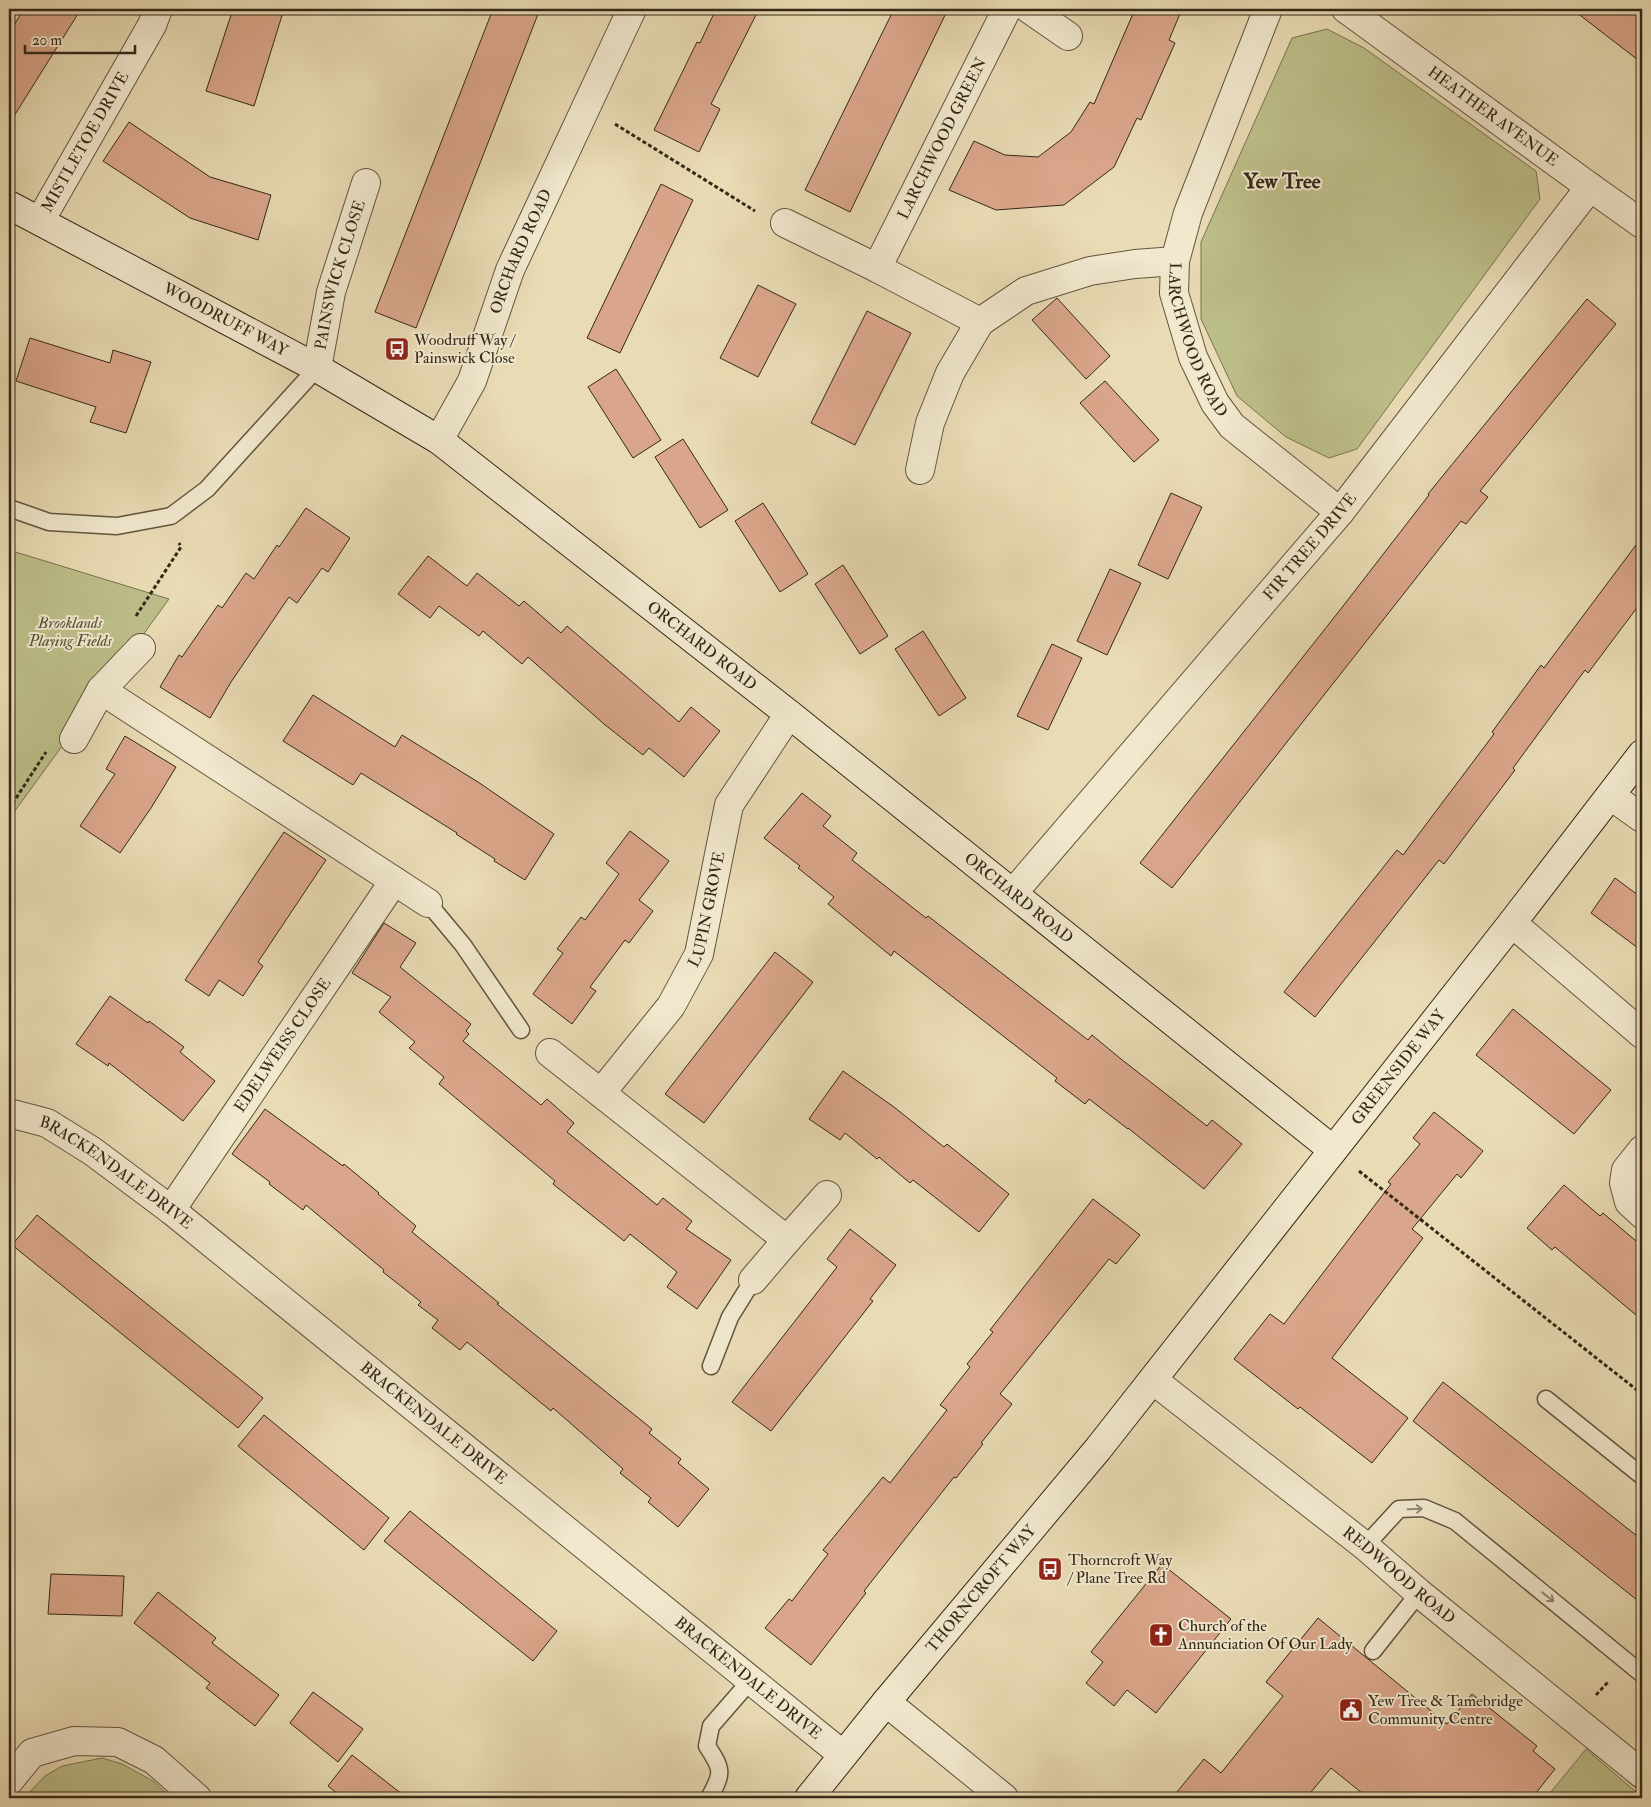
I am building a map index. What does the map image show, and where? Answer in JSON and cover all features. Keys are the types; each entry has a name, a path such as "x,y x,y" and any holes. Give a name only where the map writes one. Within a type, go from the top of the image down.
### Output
{"street":[{"name":"MISTLETOE DRIVE","path":"40,221 152,25 158,9"},
{"name":"ORCHARD ROAD","path":"632,9 510,270 472,381 439,440 1013,892 1332,1150"},
{"name":"LARCHWOOD GREEN","path":"877,268 1007,9"},
{"path":"1029,9 1068,36"},
{"name":"LARCHWOOD ROAD","path":"1268,9 1188,213 1175,261 1174,293 1193,357 1216,403 1232,426 1340,512"},
{"name":"HEATHER AVENUE","path":"1346,9 1642,224"},
{"name":"PAINSWICK CLOSE","path":"317,368 330,292 366,183"},
{"name":"FIR TREE DRIVE","path":"1013,892 1340,512 1590,188"},
{"name":"WOODRUFF WAY","path":"9,205 317,368 439,440"},
{"path":"785,223 877,268 980,322"},
{"path":"920,470 930,423 950,373 980,322 1026,291 1090,271 1135,264 1175,261"},
{"path":"74,739 101,690 140,648"},
{"path":"101,690 428,903"},
{"name":"LUPIN GROVE","path":"601,1093 670,1006 699,954 729,805 789,714"},
{"name":"GREENSIDE WAY","path":"1153,1380 1512,923 1642,754"},
{"path":"1611,796 1642,818"},
{"name":"EDELWEISS CLOSE","path":"171,1210 394,881"},
{"path":"1512,923 1642,1034"},
{"path":"550,1053 787,1240"},
{"name":"BRACKENDALE DRIVE","path":"9,1113 47,1123 92,1151 171,1210 843,1755"},
{"path":"1642,1150 1626,1170 1624,1184 1628,1202 1642,1214"},
{"path":"753,1280 827,1195"},
{"name":"REDWOOD ROAD","path":"1153,1380 1365,1546 1419,1593 1642,1774"},
{"name":"THORNCROFT WAY","path":"809,1798 886,1702 1098,1449 1153,1380"},
{"path":"886,1702 1004,1798"},
{"path":"9,1781 32,1753 74,1741 118,1742 154,1760 197,1798"}],"lane":[{"path":"9,508 49,522 117,526 171,516 207,489 317,368"},
{"path":"428,903 463,945 521,1030"},
{"path":"711,1366 730,1317 753,1280"},
{"path":"1546,1399 1642,1476"},
{"path":"1365,1546 1400,1509 1424,1508 1455,1521 1642,1674"},
{"path":"1373,1651 1419,1593"},
{"path":"709,1798 719,1779 718,1764 707,1746 711,1726 751,1680"}],"path":[{"path":"586,106 786,230 785,223"},
{"path":"1332,1150 1642,1394"},
{"path":"1574,1720 1627,1661"}],"green space":[{"path":"1327,29 1364,48 1536,171 1540,199 1357,449 1329,458 1286,437 1237,396 1201,319 1201,242 1292,38"},
{"name":"Brooklands Playing Fields","path":"9,550 169,599 9,819"},
{"path":"1586,1749 1642,1797 1642,1798 1546,1798"},
{"path":"102,1758 122,1764 153,1781 171,1798 24,1798 45,1776 62,1766"}],"building":[{"path":"24,9 81,9 9,124 9,33"},
{"path":"233,9 284,9 254,106 206,91"},
{"path":"493,9 540,9 416,328 375,312"},
{"path":"716,9 759,9 711,104 720,109 699,152 654,130 697,42 700,43"},
{"path":"894,9 948,9 850,212 805,190"},
{"path":"1135,9 1182,9 1169,40 1175,43 1141,120 1137,118 1114,167 1064,205 996,210 949,190 974,141 1005,155 1038,157 1071,132 1090,102 1094,104"},
{"path":"1572,9 1642,9 1642,63 1603,33"},
{"path":"129,122 210,177 271,195 258,240 190,218 103,161"},
{"path":"661,184 693,200 620,353 587,338"},
{"path":"758,285 796,304 758,377 720,358"},
{"path":"1057,298 1110,356 1086,379 1032,320"},
{"path":"1587,299 1616,324 1480,491 1488,497 1466,524 1461,521 1172,888 1140,863 1340,610 1428,494"},
{"path":"867,311 911,333 855,445 811,423"},
{"path":"30,338 110,363 113,350 151,362 126,433 90,422 96,407 16,381"},
{"path":"616,369 661,440 633,458 588,387"},
{"path":"1105,381 1159,440 1134,462 1080,403"},
{"path":"683,439 728,510 700,528 655,457"},
{"path":"1171,493 1202,507 1168,579 1138,565"},
{"path":"763,503 808,574 780,592 735,521"},
{"path":"306,508 350,538 328,572 322,568 297,603 289,597 231,682 210,718 160,687 179,655 182,657 218,605 222,608 246,573 254,579 277,545 279,547"},
{"path":"1642,537 1642,601 1588,673 1585,670 1513,768 1515,770 1444,864 1439,860 1315,1017 1284,992 1397,850 1403,855 1494,734 1492,732 1541,665 1544,668"},
{"path":"428,556 467,586 477,573 519,606 524,601 561,633 567,626 679,722 691,707 720,731 684,777 649,748 643,755 604,724 528,657 522,664 483,631 479,636 439,606 430,618 398,594"},
{"path":"843,565 888,636 860,654 815,584"},
{"path":"1110,569 1141,583 1107,655 1077,641"},
{"path":"923,631 966,698 939,716 895,649"},
{"path":"1052,644 1082,658 1048,730 1017,716"},
{"path":"313,695 395,747 402,735 478,782 554,834 525,880 494,861 495,859 457,833 361,773 353,785 283,741"},
{"path":"125,736 176,767 120,853 80,826 115,774 106,769"},
{"path":"802,793 831,816 823,826 857,853 852,860 926,918 928,916 1088,1040 1092,1035 1207,1126 1212,1120 1242,1144 1204,1189 1089,1099 1085,1104 1055,1081 1057,1078 894,951 891,956 828,904 834,897 798,868 800,866 764,838"},
{"path":"630,831 669,861 639,900 653,911 629,943 625,940 590,987 596,991 572,1024 533,994 563,953 557,949 581,917 585,920 619,874 606,863"},
{"path":"284,832 326,860 258,962 263,966 243,996 219,980 209,996 185,980"},
{"path":"1615,878 1642,898 1642,951 1591,913"},
{"path":"384,923 416,943 400,967 471,1024 466,1031 469,1034 463,1041 541,1105 547,1099 574,1123 567,1132 657,1205 663,1198 692,1221 686,1229 731,1260 697,1309 667,1287 677,1272 630,1234 624,1241 553,1184 555,1181 439,1084 444,1077 409,1048 415,1042 379,1012 391,997 352,973"},
{"path":"775,952 813,982 704,1123 665,1094"},
{"path":"110,996 148,1023 149,1021 184,1047 180,1052 215,1081 183,1121 109,1063 108,1066 76,1044"},
{"path":"1513,1009 1611,1090 1574,1134 1476,1055"},
{"path":"843,1071 894,1107 944,1147 947,1144 1009,1194 979,1232 913,1180 910,1183 879,1157 877,1159 845,1133 840,1140 809,1119"},
{"path":"265,1109 343,1166 344,1164 416,1226 412,1232 499,1303 497,1304 652,1429 649,1433 681,1459 678,1463 709,1489 678,1527 648,1502 651,1498 620,1473 623,1469 553,1408 551,1411 467,1342 460,1350 432,1328 438,1320 418,1305 421,1302 383,1272 384,1270 306,1205 303,1210 269,1184 270,1182 232,1154"},
{"path":"1434,1112 1483,1151 1461,1178 1457,1174 1412,1229 1423,1238 1332,1358 1408,1418 1372,1463 1234,1359 1270,1314 1284,1324 1391,1184 1388,1182 1420,1144 1413,1138"},
{"path":"1564,1185 1600,1216 1603,1213 1642,1246 1642,1320 1555,1247 1552,1250 1527,1228"},
{"path":"1093,1199 1140,1235 1116,1264 1109,1259 1000,1394 1012,1404 981,1443 983,1444 956,1478 954,1477 864,1591 866,1593 811,1665 765,1628 789,1599 792,1601 828,1554 823,1550 883,1477 890,1483 947,1410 940,1405 970,1367 967,1364 993,1332 990,1330"},
{"path":"37,1215 263,1398 238,1428 12,1245"},
{"path":"850,1229 896,1265 870,1299 873,1301 771,1431 732,1402 837,1267 827,1259"},
{"path":"1443,1382 1642,1540 1642,1604 1413,1421"},
{"path":"264,1415 389,1518 364,1550 238,1446"},
{"path":"410,1511 557,1631 533,1661 384,1541"},
{"name":"Church of the Annunciation Of Our Lady","path":"1162,1564 1231,1619 1156,1713 1127,1690 1114,1706 1086,1683 1103,1662 1091,1652"},
{"path":"51,1574 124,1576 122,1616 48,1614"},
{"path":"158,1592 216,1638 212,1643 279,1695 255,1726 206,1688 210,1683 134,1623"},
{"name":"Yew Tree & Tamebridge Community Centre","path":"1318,1618 1447,1724 1472,1694 1537,1746 1533,1751 1555,1769 1532,1798 1368,1798 1331,1768 1306,1798 1172,1798 1204,1759 1221,1773 1283,1696 1266,1682"},
{"path":"313,1692 363,1729 338,1762 290,1723"},
{"path":"352,1755 407,1798 343,1798 328,1786"}],"place":[{"name":"Woodruff Way / Painswick Close","path":"397,349"},
{"name":"Thorncroft Way / Plane Tree Rd","path":"1050,1569"},
{"name":"Church of the Annunciation Of Our Lady","path":"1161,1635"},
{"name":"Yew Tree & Tamebridge Community Centre","path":"1351,1710"}],"district":[{"name":"Yew Tree","path":"1282,181"}]}
